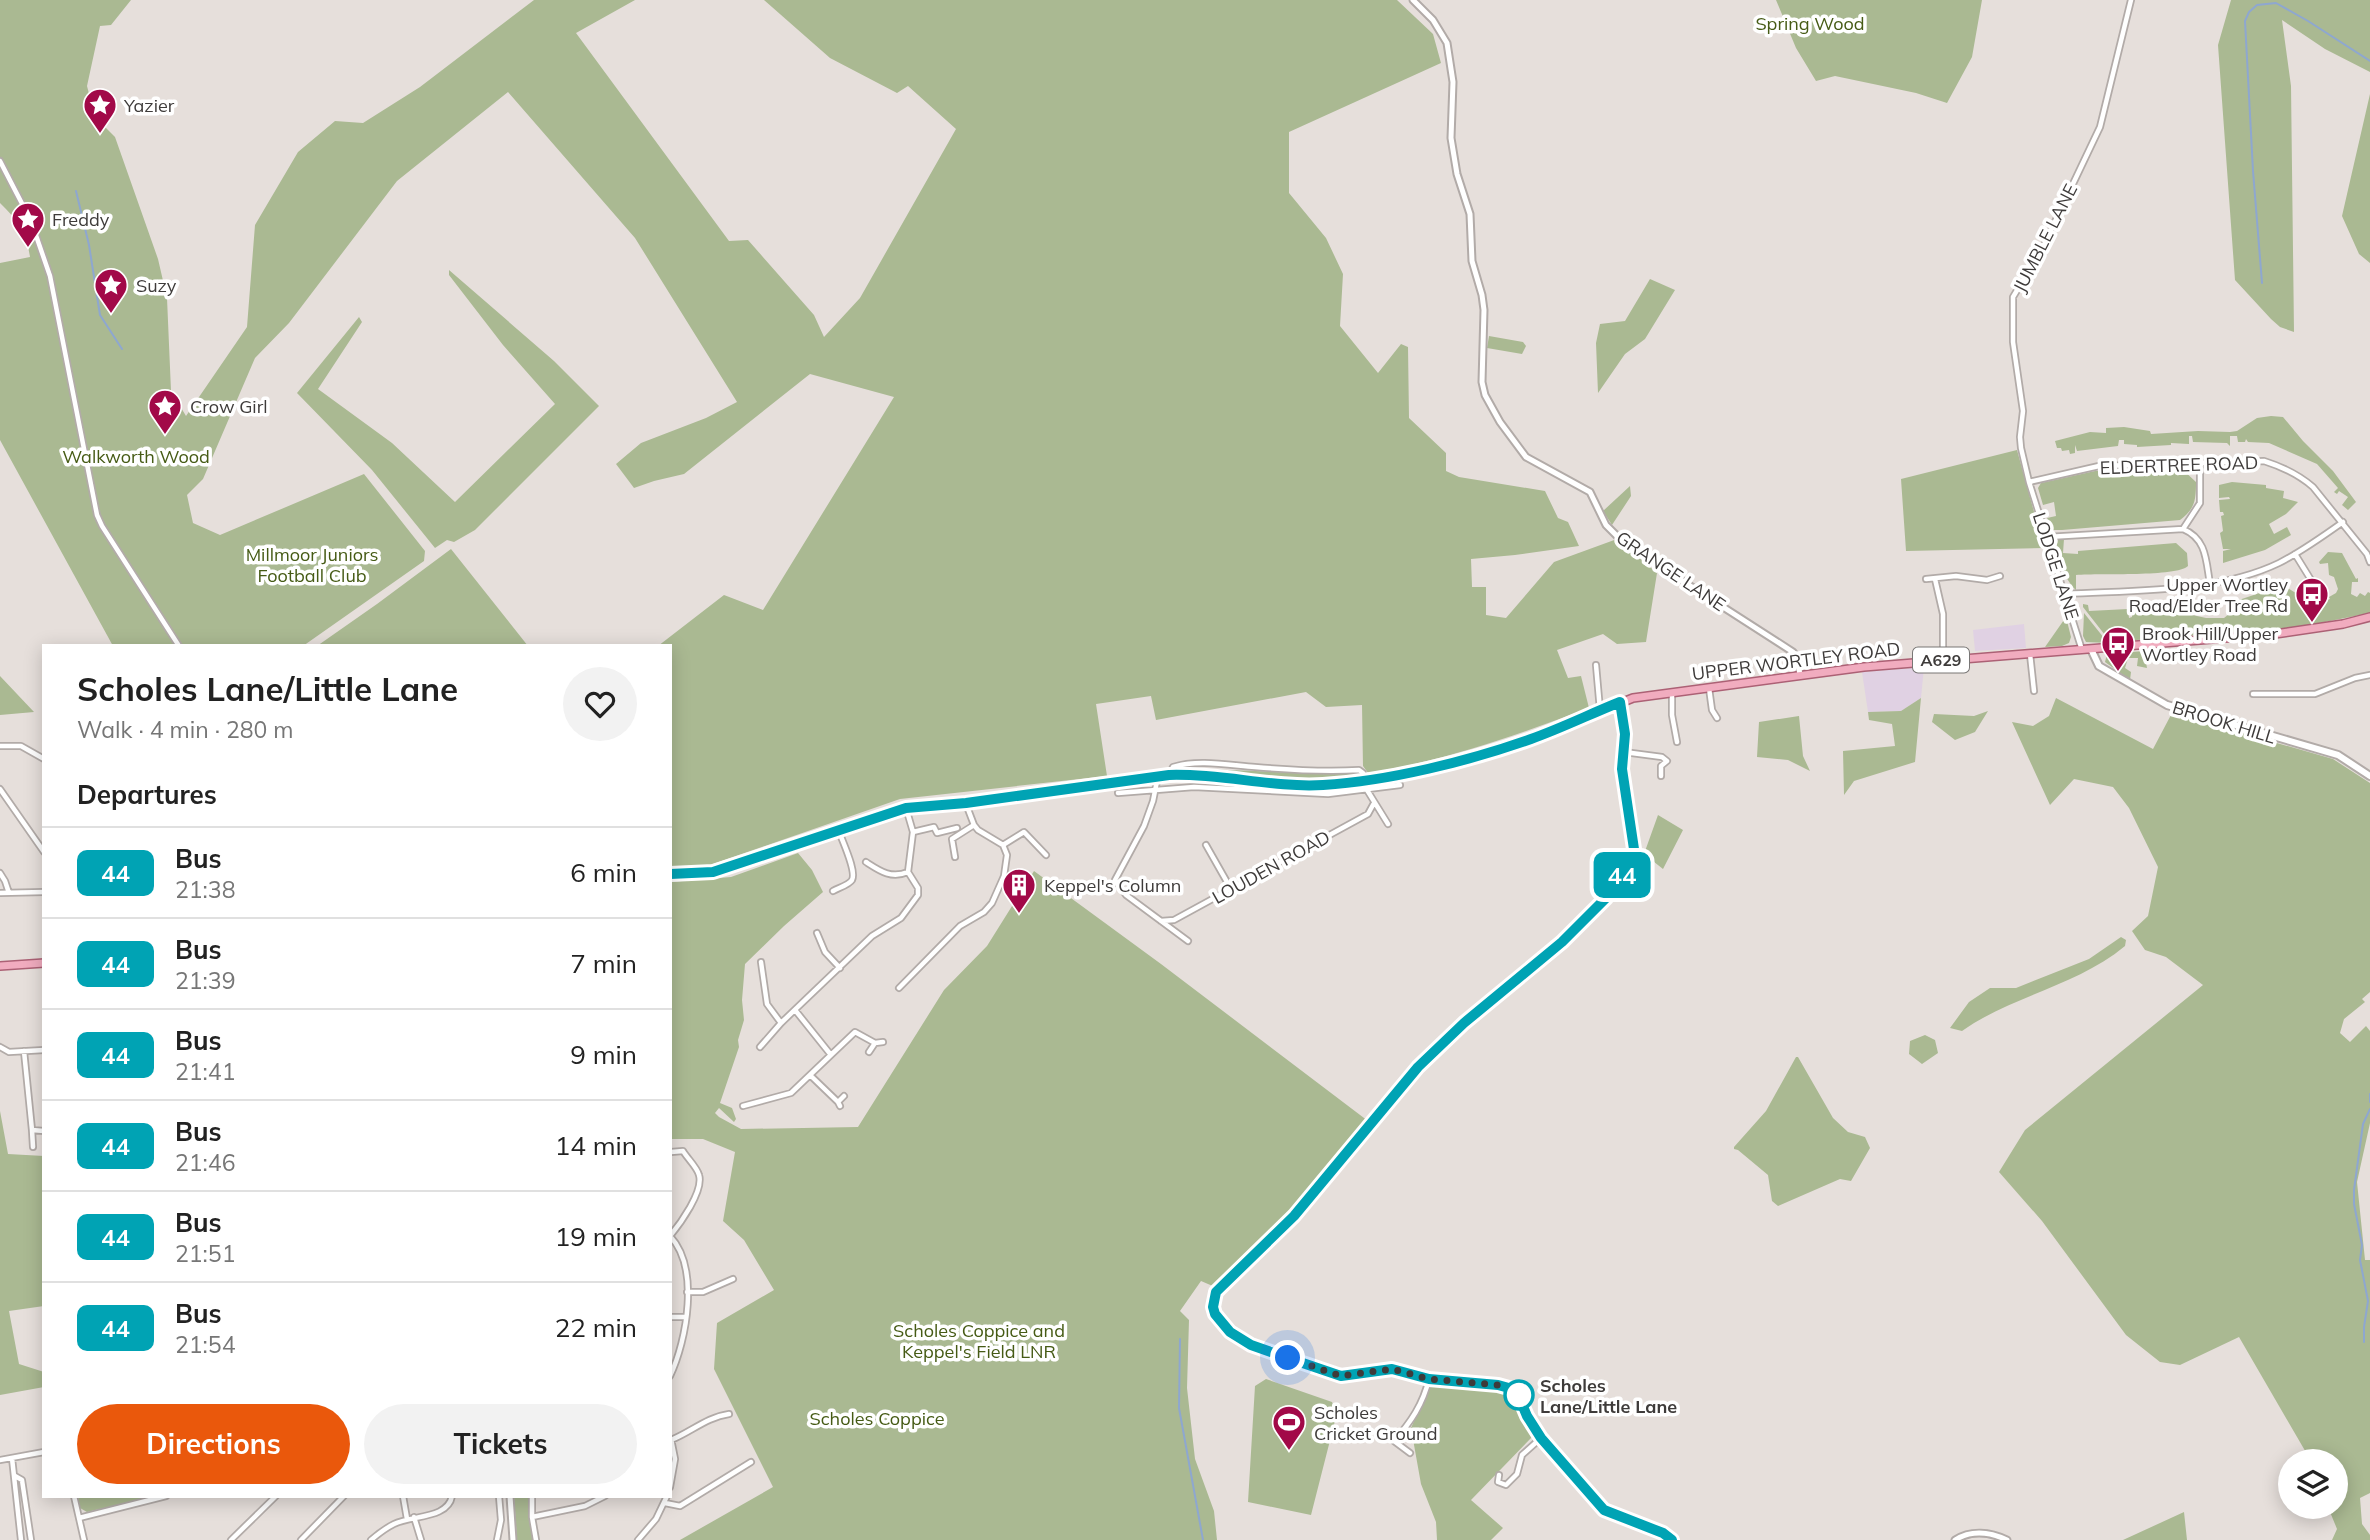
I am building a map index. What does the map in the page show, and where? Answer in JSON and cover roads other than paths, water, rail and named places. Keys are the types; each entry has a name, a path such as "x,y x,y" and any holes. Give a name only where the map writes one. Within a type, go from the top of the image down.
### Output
{"main road":[{"name":"UPPER WORTLEY ROAD","path":"672,874 713,872 906,808 966,803 1169,775 1190,774 1301,785 1363,781 1413,772 1528,740 1620,702 1672,693 1800,675 1943,660 2275,635 2370,617"},
{"name":"BROOK HILL","path":"2087,650 2099,666 2167,705 2322,749 2338,755 2370,776"},
{"path":"0,966 42,963"}],"street":[{"name":"GRANGE LANE","path":"1413,0 1433,20 1447,43 1453,82 1451,138 1457,174 1470,214 1472,261 1484,310 1482,382 1485,395 1500,422 1526,457 1590,492 1606,525 1617,536 1793,652 1797,657 1800,675"},
{"name":"JUMBLE LANE","path":"2029,482 2020,437 2023,411 2013,342 2013,297 2042,250 2100,127 2131,0"},
{"path":"0,161 31,221 50,276 97,514 177,644"},
{"name":"ELDERTREE ROAD","path":"2029,482 2099,466 2264,461 2303,478 2313,487 2343,522 2370,562"},
{"path":"2183,528 2200,503 2200,463"},
{"name":"LODGE LANE","path":"2029,482 2087,650"},
{"path":"2066,594 2210,584 2260,571 2295,554 2343,522"},
{"path":"2047,537 2183,528 2197,537 2203,546 2210,584"},
{"path":"2295,554 2316,588"},
{"path":"1926,579 1956,576 1987,580 2000,576"},
{"path":"1935,579 1943,614 1943,660"},
{"path":"2030,654 2034,691"},
{"path":"1596,666 1600,710"},
{"path":"2253,694 2315,694 2355,678 2370,676"},
{"path":"1709,688 1712,710 1717,718"},
{"path":"1672,693 1671,715 1677,742"},
{"path":"1620,702 1625,734 1622,769 1634,849 1626,870 1606,898 1562,942 1464,1023 1418,1067 1294,1216 1216,1292 1213,1307 1216,1317 1230,1332 1251,1345 1341,1376 1387,1368 1429,1379 1498,1385 1516,1390 1527,1416 1541,1438 1604,1510 1663,1533 1672,1540"},
{"path":"0,746 21,746 42,758"},
{"path":"1623,752 1662,757 1667,761 1661,766 1661,776"},
{"name":"UPPER WORTLEY ROAD","path":"1169,775 1173,767 1179,765 1205,764 1311,771 1359,770 1363,773 1363,781"},
{"path":"1158,776 1144,826 1115,880 1121,890 1188,941"},
{"path":"1363,781 1388,824"},
{"path":"1118,793 1234,787 1303,794 1400,785"},
{"path":"0,789 42,849"},
{"path":"898,988 960,926 984,912 1000,886 1007,865 1003,845 984,835 974,825 966,803"},
{"name":"LOUDEN ROAD","path":"1161,921 1174,920 1368,814 1374,803"},
{"path":"760,1047 794,1010 872,936 895,924 918,892 908,872 913,832 906,808"},
{"path":"955,856 952,839 974,825"},
{"path":"913,832 934,827 937,832 957,828"},
{"path":"833,891 851,882 854,877 839,831"},
{"path":"1003,845 1024,832 1046,855"},
{"path":"1206,845 1231,889"},
{"path":"866,862 890,875 899,876 908,872"},
{"path":"0,873 9,893"},
{"path":"0,894 42,891"},
{"path":"817,933 825,952 840,968"},
{"path":"761,962 767,1004 781,1023"},
{"path":"794,1010 831,1055"},
{"path":"851,1026 855,1032 875,1043 883,1042"},
{"path":"743,1106 791,1093 855,1032"},
{"path":"869,1052 875,1043"},
{"path":"0,1047 9,1052 42,1050"},
{"path":"24,1051 33,1147"},
{"path":"810,1076 839,1104 844,1096"},
{"path":"32,1130 42,1131"},
{"path":"672,1152 683,1151 699,1175 687,1215 672,1234"},
{"path":"672,1239 685,1260 687,1292 683,1339 672,1370"},
{"path":"687,1292 703,1292 733,1279"},
{"path":"672,1317 686,1317"},
{"path":"1410,1453 1394,1441 1424,1400 1429,1379"},
{"path":"672,1439 714,1416 729,1414"},
{"path":"1499,1475 1498,1482 1506,1485 1517,1474 1522,1455 1541,1438"},
{"path":"672,1444 675,1459 672,1478"},
{"path":"0,1460 42,1452"},
{"path":"12,1458 21,1540"},
{"path":"665,1503 680,1506 751,1462"},
{"path":"14,1475 22,1480 31,1540"},
{"path":"74,1498 84,1540"},
{"path":"79,1518 158,1498"},
{"path":"231,1540 274,1498"},
{"path":"301,1540 342,1498"},
{"path":"394,1500 400,1498"},
{"path":"403,1498 407,1519"},
{"path":"371,1540 392,1524 443,1510 450,1504 452,1498"},
{"path":"497,1540 501,1520 499,1498"},
{"path":"510,1498 513,1540"},
{"path":"532,1498 532,1517 537,1540"},
{"path":"532,1517 585,1506 601,1498"},
{"path":"638,1540 656,1519 666,1498"},
{"path":"414,1517 421,1540"},
{"path":"1955,1540 1964,1535 1992,1533 2007,1540"}],"waterway":[{"path":"2262,283 2245,21 2249,12 2257,5 2276,3 2370,61"},
{"path":"76,191 89,245 100,315 122,349"},
{"path":"2370,1094 2370,1102"},
{"path":"2364,1342 2368,1301 2360,1260 2362,1245 2354,1190 2363,1124 2370,1109"},
{"path":"1180,1339 1179,1408 1203,1540"}],"place":[{"name":"Yazier","path":"100,135"},
{"name":"Freddy","path":"28,249"},
{"name":"Suzy","path":"111,315"},
{"name":"Crow Girl","path":"165,436"},
{"name":"Upper Wortley Road/Elder Tree Rd","path":"2312,624"},
{"name":"Brook Hill/Upper Wortley Road","path":"2118,673"},
{"name":"Keppel's Column","path":"1019,915"},
{"name":"Scholes Lane/Little Lane","path":"1519,1395"},
{"name":"Scholes Cricket Ground","path":"1289,1452"}],"park label":[{"name":"Spring Wood","path":"1810,23"},
{"name":"Walkworth Wood","path":"136,456"},
{"name":"Millmoor Juniors Football Club","path":"312,564"},
{"name":"Scholes Coppice and Keppel's Field LNR","path":"979,1340"},
{"name":"Scholes Coppice","path":"877,1418"}]}
